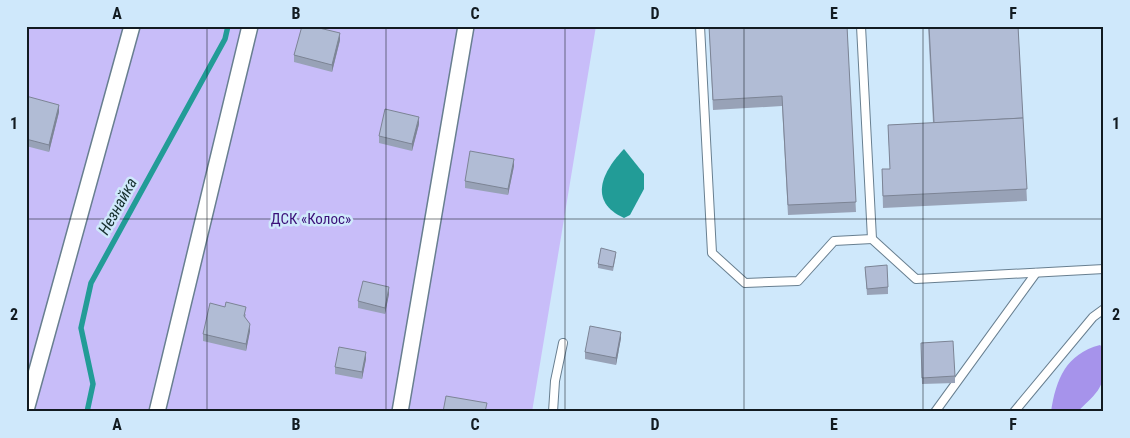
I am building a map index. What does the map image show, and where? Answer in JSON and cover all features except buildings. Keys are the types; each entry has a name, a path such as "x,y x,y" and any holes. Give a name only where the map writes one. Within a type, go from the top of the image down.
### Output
{"street":[{"path":"26,410 132,26"},
{"path":"157,412 250,26"},
{"path":"400,412 466,26"}],"lane":[{"path":"700,26 712,253 745,283 798,280 834,242 872,240 916,279 1104,269"},
{"path":"861,26 872,240"},
{"path":"935,412 1036,273"},
{"path":"1014,412 1093,317 1104,310"},
{"path":"553,412 555,381 563,343"}],"green space":[{"name":"ДСК «Колос»","path":"26,26 596,26 532,412 26,412"}],"shaded area":[{"path":"624,149 644,174 644,189 630,215 624,218 605,203 602,185 610,167"},
{"path":"1100,345 1104,349 1104,371 1098,390 1077,412 1051,412 1056,389 1065,369 1079,355 1088,349"}],"waterway":[{"name":"Незнайка","path":"87,412 93,384 81,328 91,283 225,39 228,26"}]}
